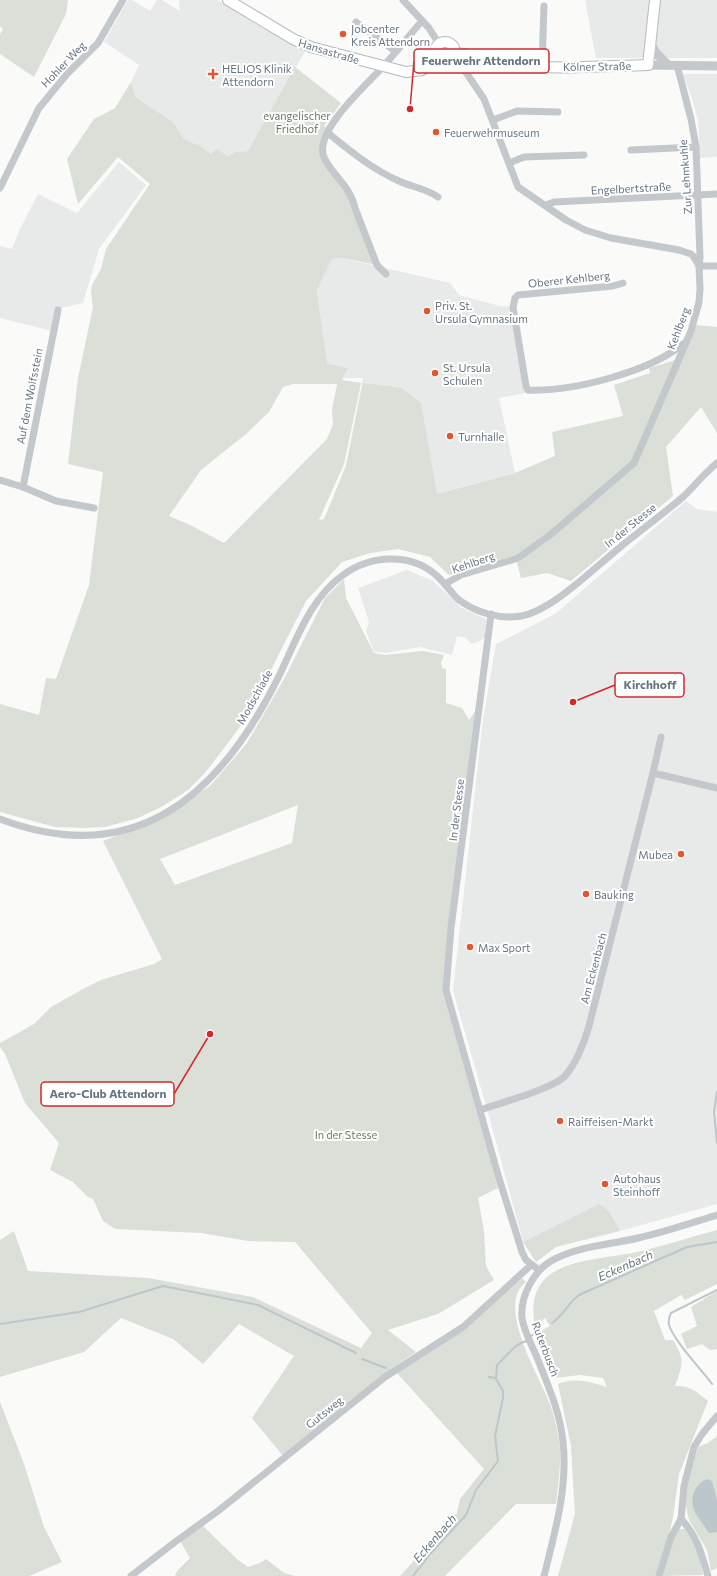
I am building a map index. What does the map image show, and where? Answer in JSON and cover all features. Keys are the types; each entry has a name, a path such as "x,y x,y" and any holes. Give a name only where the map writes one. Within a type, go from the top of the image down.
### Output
{"main road":[{"name":"Hansastraße","path":"228,0 293,40 311,47 406,72 422,70 438,59"},
{"path":"648,65 655,0"},
{"path":"445,42 451,44 454,55 444,62 438,59 435,51 439,44 445,42"},
{"name":"Kölner Straße","path":"454,55 466,53 496,63 542,66 648,65"}],"street":[{"name":"Hohler Weg","path":"0,188 40,108 67,74 98,44 123,0"},
{"path":"403,0 429,28 439,44"},
{"path":"542,66 544,6"},
{"path":"386,274 378,266 349,191 323,153 328,133 336,118 422,21"},
{"path":"356,22 395,51"},
{"path":"651,44 656,53 672,65"},
{"path":"454,55 478,89 493,120 518,187 566,220 585,230 611,238 686,252 694,257 699,266 717,266"},
{"name":"Kölner Straße","path":"648,65 717,66"},
{"name":"Zur Lehmkuhle","path":"672,65 691,119 696,147 700,257 699,266"},
{"path":"493,120 517,111 558,112"},
{"path":"328,133 369,165 400,182 434,194 438,198"},
{"path":"631,150 696,147"},
{"path":"509,163 524,157 584,155"},
{"name":"Engelbertstraße","path":"546,205 554,202 717,194"},
{"name":"Kehlberg","path":"445,584 461,576 518,558 550,535 628,470 634,463 684,342 696,317 699,302 699,266"},
{"name":"Oberer Kehlberg","path":"623,283 613,286 518,295 514,298 513,307 526,386 528,390 573,386 619,374 649,364 677,349 684,342"},
{"name":"Auf dem Wolfsstein","path":"23,487 58,310"},
{"name":"In der Stesse","path":"539,1270 531,1265 524,1257 515,1231 449,1001 446,985 491,614 521,616 544,607 570,589 636,533 681,498 717,463"},
{"path":"0,480 23,487 56,501 94,508"},
{"name":"Modschlade","path":"0,819 40,832 86,835 116,831 140,825 161,816 203,786 225,763 240,743 266,701 312,608 324,592 341,575 359,565 384,558 411,562 438,576 458,599 468,606 491,614"},
{"name":"Am Eckenbach","path":"480,1110 558,1081 568,1072 577,1058 589,1026 661,737"},
{"path":"653,773 717,788"},
{"name":"Ruterbusch","path":"544,1576 559,1512 564,1449 560,1418 522,1318 523,1304 528,1288 539,1270 550,1262 573,1252 651,1235 717,1215"},
{"name":"Gutsweg","path":"131,1576 254,1483 385,1377 463,1326 531,1265"},
{"path":"660,1576 672,1537 681,1520 684,1486 694,1448 702,1434 717,1416"},
{"path":"681,1520 692,1531 708,1576"}],"shaded area":[{"name":"HELIOS Klinik Attendorn","path":"128,0 132,0 150,11 157,0 162,0 180,11 179,0 218,0 306,50 248,151 235,152 228,156 216,150 211,154 202,147 184,139 173,122 135,97 131,82 139,65 104,42"},
{"path":"585,0 717,0 717,58 596,58"},
{"path":"682,74 717,74 717,157 700,158 698,120 691,95"},
{"path":"119,162 146,185 99,249 83,303 57,309 52,331 0,318 0,246 12,249 19,231 38,194 77,213"},
{"name":"St. Ursula Schulen","path":"342,258 450,283 459,295 500,306 513,307 528,390 525,393 499,398 515,473 436,494 420,403 336,490 346,466 363,378 343,378 348,368 327,365 317,290 332,259"},
{"path":"686,501 697,509 717,512 717,1204 620,1231 609,1211 599,1204 523,1242 453,991 483,719 496,644 555,614"},
{"path":"407,570 433,581 462,608 486,619 485,637 480,641 471,644 466,638 457,636 452,655 420,647 385,653 374,652 366,631 369,622 358,588"},
{"path":"707,1479 712,1481 717,1500 717,1532 710,1533 696,1513 692,1503 695,1490 703,1481"}],"green space":[{"path":"0,0 68,0 66,14 34,77 0,54 0,34 3,29 0,26"},
{"name":"evangelischer Friedhof","path":"295,67 341,103 324,126 330,129 323,153 349,191 377,265 342,258 332,259 317,290 327,364 348,368 342,380 361,383 344,464 319,520 324,519 346,466 363,383 401,388 421,403 437,494 515,473 555,456 552,432 623,416 614,385 650,373 649,368 682,358 696,325 717,327 717,433 701,407 666,447 673,496 571,581 547,573 521,578 515,555 449,575 430,557 398,549 370,553 342,562 306,601 246,719 205,773 188,790 163,806 138,818 105,827 84,828 55,827 0,812 0,704 39,715 46,678 56,679 89,585 103,472 68,464 78,378 93,307 91,292 92,285 101,269 106,249 150,184 118,157 78,204 67,159 94,119 115,108 131,82 135,97 173,122 184,139 202,147 211,154 216,149 228,156 235,152 248,151","holes":["293,384 337,384 332,410 333,424 327,439 224,543 169,516 201,470 246,434 269,412 283,387"]},
{"name":"In der Stesse","path":"344,579 346,598 374,653 385,655 423,651 444,655 441,663 442,668 446,669 446,703 462,708 469,720 478,707 443,991 498,1188 478,1198 484,1231 486,1266 494,1280 438,1314 388,1330 416,1352 391,1369 283,1456 252,1418 294,1356 239,1324 203,1364 173,1339 121,1318 84,1352 0,1377 0,1240 14,1231 28,1271 148,1278 253,1297 361,1348 372,1333 295,1242 248,1241 201,1233 115,1229 103,1221 93,1199 88,1197 73,1182 50,1170 59,1143 25,1103 5,1054 0,1047 0,1043 34,1024 51,1007 83,989 101,980 154,964 162,959 103,841 145,825 179,807 210,786 247,743 284,679 325,598","holes":["298,805 292,843 175,885 160,859"]},
{"path":"599,1204 609,1211 620,1231 556,1247 536,1262 523,1242"},
{"path":"717,1230 717,1284 685,1300 681,1295 654,1311 665,1340 673,1340 680,1353 682,1362 675,1386 689,1388 697,1392 708,1401 679,1474 673,1517 664,1557 656,1576 558,1576 575,1514 571,1446 558,1384 577,1381 589,1382 607,1387 603,1378 580,1375 555,1378 539,1332 550,1326 545,1318 535,1326 534,1303 539,1287 550,1275 564,1267 582,1262 647,1250"},
{"path":"522,1278 526,1282 518,1292 515,1306 517,1323 529,1358 551,1407 559,1441 560,1464 556,1504 516,1504 445,1576 400,1576 457,1513 460,1499 484,1469 396,1372 465,1329"},
{"path":"717,1291 717,1349 710,1350 702,1344 687,1349 681,1334 697,1326 691,1307"},
{"path":"0,1402 24,1464 44,1527 62,1562 29,1576 0,1576"},
{"path":"717,1436 717,1568 711,1571 707,1550 689,1520 685,1503 688,1479 698,1447 708,1443"},
{"path":"203,1526 238,1560 248,1567 260,1563 266,1559 284,1573 295,1576 175,1576 177,1571 190,1558 180,1541"},
{"path":"678,1529 685,1529 692,1539 699,1557 703,1575 662,1576 674,1535"}],"waterway":[{"name":"Eckenbach","path":"717,1092 714,1112 717,1143"},
{"name":"Eckenbach","path":"552,1323 579,1295 687,1247 717,1242"},
{"path":"0,1324 79,1312 163,1286 258,1305 356,1353"},
{"path":"712,1384 676,1339 669,1325 669,1317 671,1313 717,1290"},
{"name":"Eckenbach","path":"530,1337 541,1328"},
{"name":"Eckenbach","path":"413,1576 430,1554 466,1515 476,1490 498,1461 495,1436 503,1398 503,1391 496,1379 497,1365 515,1347 527,1341"},
{"path":"362,1359 386,1368"},
{"name":"Eckenbach","path":"489,1377 496,1378"}],"place":[{"name":"Jobcenter Kreis Attendorn","path":"343,34"},
{"name":"HELIOS Klinik Attendorn","path":"213,74"},
{"name":"Feuerwehr Attendorn","path":"410,109"},
{"name":"Feuerwehrmuseum","path":"436,132"},
{"name":"Priv. St. Ursula Gymnasium","path":"427,311"},
{"name":"St. Ursula Schulen","path":"435,373"},
{"name":"Turnhalle","path":"450,436"},
{"name":"Kirchhoff","path":"573,702"},
{"name":"Mubea","path":"681,854"},
{"name":"Bauking","path":"586,894"},
{"name":"Max Sport","path":"470,947"},
{"name":"Aero-Club Attendorn","path":"210,1034"},
{"name":"Raiffeisen-Markt","path":"560,1121"},
{"name":"Autohaus Steinhoff","path":"605,1184"}]}
